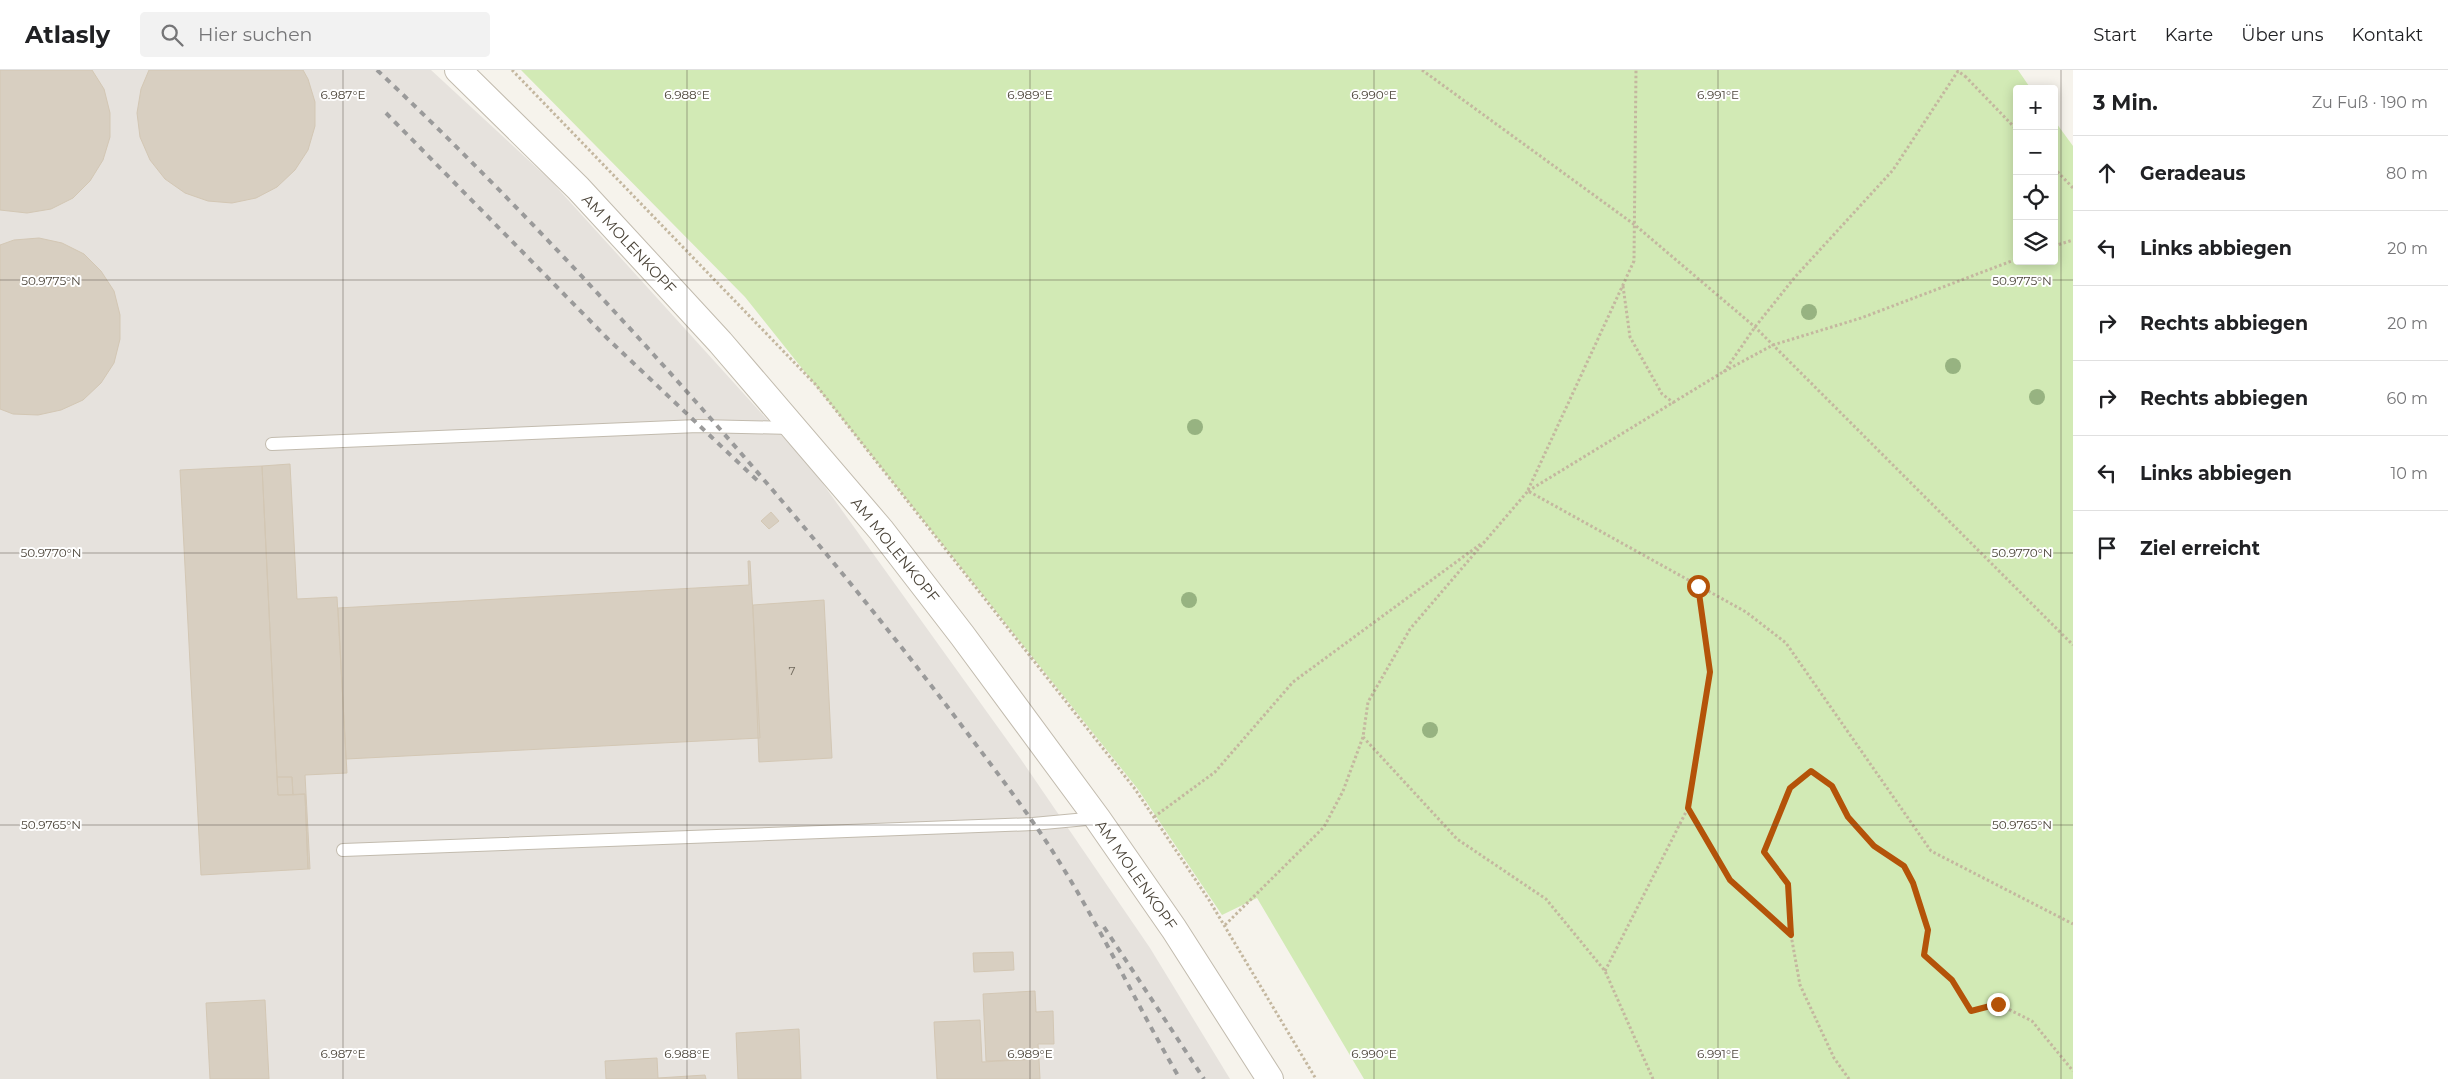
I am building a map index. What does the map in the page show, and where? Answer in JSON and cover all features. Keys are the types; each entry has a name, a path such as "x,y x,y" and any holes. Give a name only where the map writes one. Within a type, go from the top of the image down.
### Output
{"street":[{"name":"AM MOLENKOPF","path":"458,70 578,188 720,342 881,530 962,635 1097,818 1174,929 1270,1079"}],"lane":[{"path":"272,444 698,426 792,428"},
{"path":"343,850 1033,824 1097,818"}],"path":[{"path":"1422,70 1635,225 1755,327 2073,644"},
{"path":"1225,926 1324,827 1343,791 1363,737 1368,702 1410,629 1528,491 1634,261 1636,70"},
{"path":"1723,372 1755,327 1795,277 1893,170 1957,70 2013,126"},
{"path":"2058,172 2073,188"},
{"path":"2058,245 2073,240"},
{"path":"1528,491 1723,372 1773,345 1861,318 2013,261"},
{"path":"1623,286 1630,337 1662,394 1674,403"},
{"path":"1528,491 1746,612 1786,644 1931,851 2073,924"},
{"path":"1154,817 1215,772 1293,682 1486,540"},
{"path":"1605,971 1688,808 1710,672 1698,586"},
{"path":"1363,737 1457,839 1546,899 1605,971 1653,1079"},
{"path":"1849,1079 1834,1058 1800,985 1791,935 1788,884 1764,852 1790,788 1811,771 1832,786 1848,817 1874,846 1904,866 1913,883 1928,930 1924,955 1952,980 1971,1011 1998,1004 2032,1021 2073,1071"},
{"path":"1688,808 1730,880 1791,935"}],"shaded area":[{"path":"0,70 431,70 551,181 813,470 1020,758 1150,948 1230,1079 0,1079"}],"green space":[{"path":"521,70 2018,70 2028,85 2013,85 2013,265 2058,265 2058,125 2073,146 2073,1079 1364,1079 1257,898 1222,915 1137,788 745,297"}],"building":[{"path":"0,70 92,70 104,89 110,113 110,137 103,160 90,181 73,198 51,209 27,213 0,210"},
{"path":"149,70 303,70 308,79 315,102 315,126 308,150 295,170 277,187 256,198 232,203 208,201 185,193 165,179 150,160 140,137 137,113 141,89"},
{"path":"39,238 62,243 84,254 101,271 114,291 120,315 120,339 114,363 101,383 83,400 61,410 38,415 13,414 0,409 0,245 14,240"},
{"path":"290,464 297,599 337,597 347,773 305,775 310,869 308,869 305,794 293,795 292,777 277,777 262,466"},
{"path":"262,466 278,795 305,794 308,869 201,875 180,470"},
{"path":"771,512 779,521 769,529 761,521"},
{"path":"748,561 750,561 760,738 346,759 338,608 749,585"},
{"path":"824,600 832,758 759,762 753,605"},
{"path":"277,777 292,777 293,795 278,795"},
{"path":"1013,952 1014,970 974,972 973,953"},
{"path":"1035,991 1036,1012 1053,1011 1054,1044 1038,1044 1039,1059 986,1061 983,994"},
{"path":"265,1000 269,1079 210,1079 206,1003"},
{"path":"980,1020 982,1062 1039,1059 1040,1079 937,1079 934,1022"},
{"path":"799,1029 801,1079 738,1079 736,1033"},
{"path":"657,1058 658,1078 705,1075 706,1079 606,1079 605,1061"}],"railway":[{"path":"377,70 509,200 636,336 751,465 876,615 999,775 1053,852 1102,936 1180,1079"},
{"path":"386,113 608,339 760,483"},
{"path":"1104,927 1204,1079"}],"route":[{"path":"1698,586 1710,672 1688,808 1730,880 1791,935 1788,884 1764,852 1790,788 1811,771 1832,786 1848,817 1874,846 1904,866 1913,883 1928,930 1924,955 1952,980 1971,1011 1998,1004"}]}
